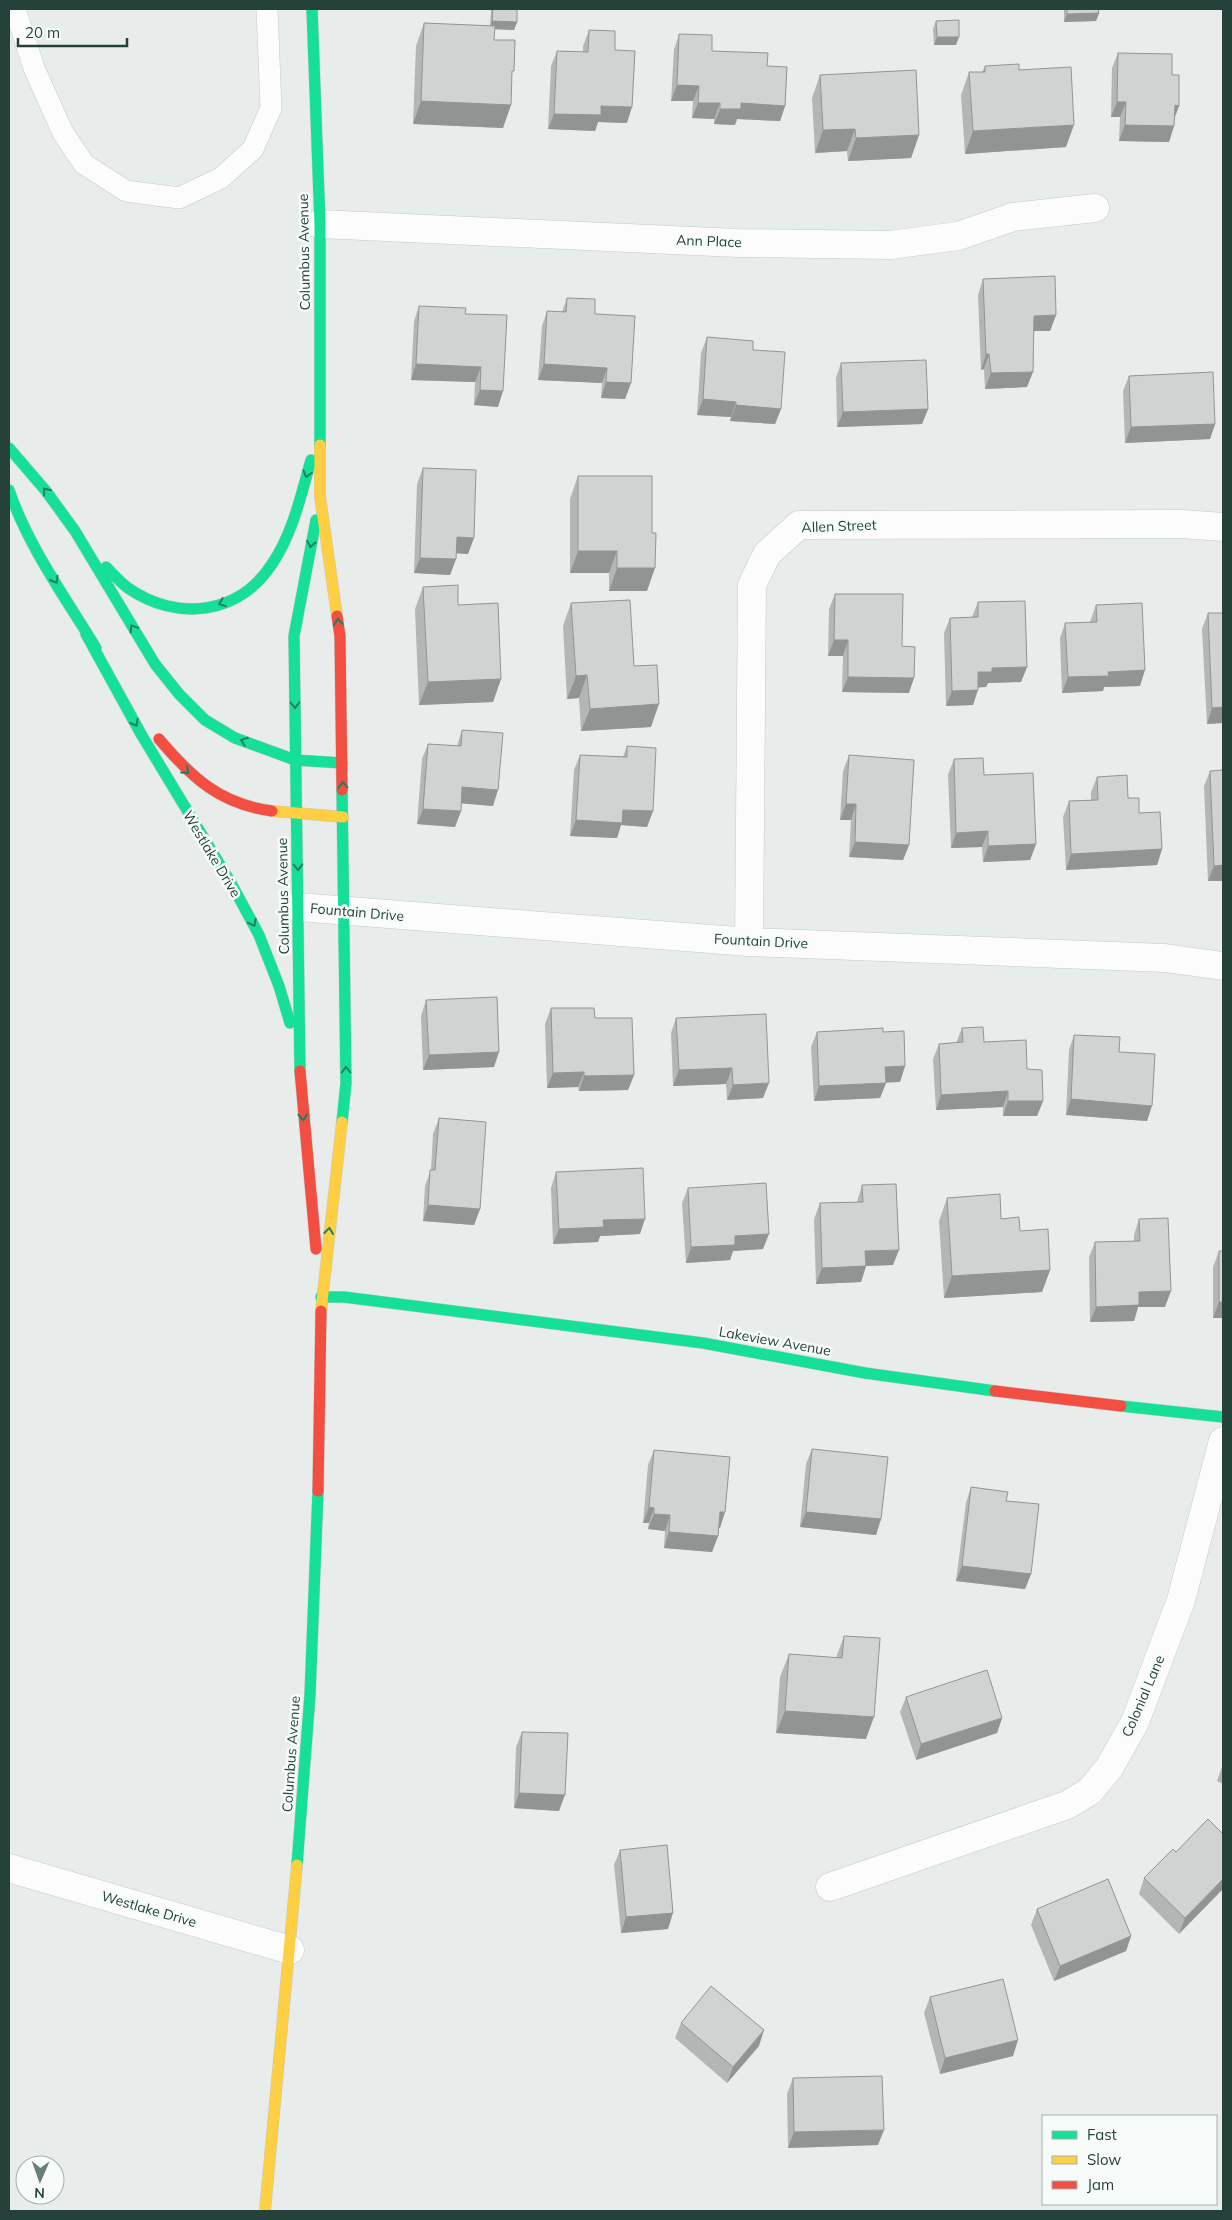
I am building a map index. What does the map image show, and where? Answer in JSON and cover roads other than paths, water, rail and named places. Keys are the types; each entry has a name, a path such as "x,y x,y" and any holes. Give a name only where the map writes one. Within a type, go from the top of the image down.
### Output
{"street":[{"name":"Columbus Avenue","path":"265,2211 302,1814 310,1685 319,1458 321,1297 346,1083 340,636 320,496 320,224 312,9"},
{"name":"Ann Place","path":"320,224 737,243 891,245 958,236 1013,216 1094,208"},
{"path":"9,448 46,491 102,564 129,589 157,603 186,610 215,606 239,596 263,577 280,550 295,516 321,427"},
{"path":"9,490 15,508 38,552"},
{"name":"Columbus Avenue","path":"320,496 294,636 300,1088 321,1297"},
{"path":"9,506 86,634 178,764 205,788 236,804 267,812 343,817"},
{"name":"Allen Street","path":"749,942 752,585 767,554 799,525 1181,524 1223,528"},
{"path":"75,531 156,664 179,694 205,720 235,738 295,760 342,763"},
{"name":"Westlake Drive","path":"86,634 145,742 231,883 259,935 279,986 292,1028 300,1088"},
{"name":"Fountain Drive","path":"298,907 749,942 1165,958 1223,966"},
{"name":"Lakeview Avenue","path":"321,1297 344,1297 703,1344 865,1373 1045,1398 1223,1417"},
{"name":"Colonial Lane","path":"830,1887 1067,1805 1090,1791 1109,1768 1135,1722 1181,1600 1223,1441"},
{"name":"Westlake Drive","path":"9,1868 290,1950"}],"lane":[{"path":"15,9 34,68 63,133 84,164 126,191 179,198 221,178 253,149 271,108 267,9"}]}
